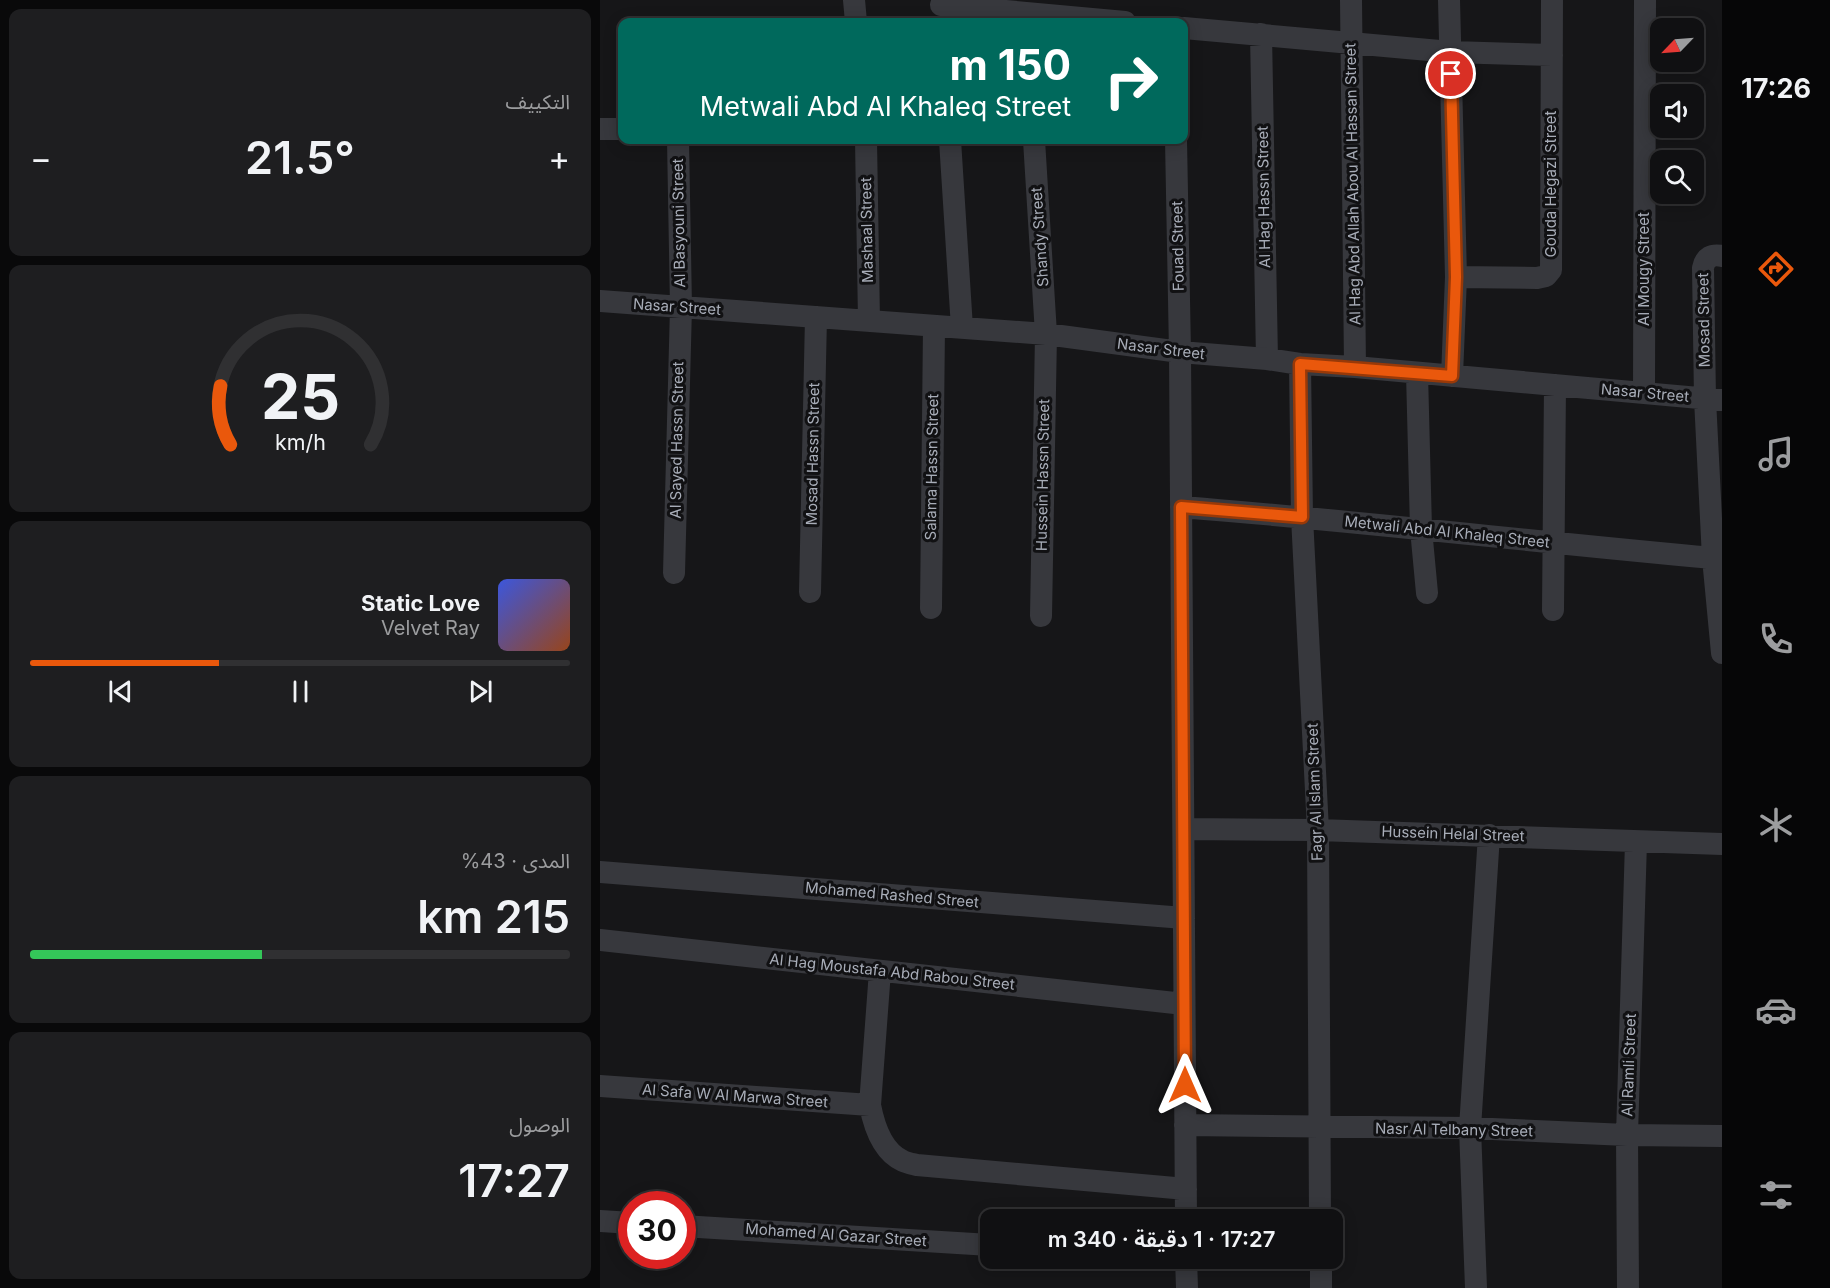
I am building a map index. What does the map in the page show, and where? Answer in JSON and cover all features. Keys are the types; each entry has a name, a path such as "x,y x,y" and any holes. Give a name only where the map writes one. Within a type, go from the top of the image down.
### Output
{"street":[{"path":"854,0 856,18"},
{"name":"Al Hag Abd Allah Abou Al Hassan Street","path":"1352,0 1355,367"},
{"path":"1449,0 1456,277 1452,376"},
{"name":"Gouda Hegazi Street","path":"1456,277 1537,278 1546,276 1551,270 1552,0"},
{"name":"Al Mougy Street","path":"1644,393 1645,0"},
{"path":"941,9 1026,18"},
{"path":"1188,28 1451,52 1552,55"},
{"name":"Al Hag Hassn Street","path":"1261,34 1268,359"},
{"path":"600,129 618,129"},
{"name":"Al Basyouni Street","path":"678,144 681,307"},
{"name":"Mashaal Street","path":"866,144 869,321"},
{"path":"950,144 962,328"},
{"name":"Shandy Street","path":"1034,144 1046,334"},
{"name":"Fouad Street","path":"1176,144 1180,352 1186,1209"},
{"name":"Mosad Street","path":"1714,399 1704,262 1708,257 1722,256"},
{"name":"Nasar Street","path":"600,301 1046,334 1180,352 1300,364 1714,399"},
{"name":"Al Sayed Hassn Street","path":"674,573 681,307"},
{"name":"Mosad Hassn Street","path":"810,592 816,317"},
{"name":"Salama Hassn Street","path":"931,608 934,326"},
{"name":"Hussein Hassn Street","path":"1041,616 1046,334"},
{"name":"Fagr Al Islam Street","path":"1300,364 1302,517 1318,830 1320,1209"},
{"path":"1417,373 1421,529 1427,593"},
{"path":"1553,610 1555,385"},
{"path":"1714,399 1713,558 1722,653"},
{"name":"Metwali Abd Al Khaleq Street","path":"1181,507 1713,558"},
{"name":"Hussein Helal Street","path":"1184,829 1318,830 1722,844"},
{"path":"1476,1288 1470,1128 1489,835"},
{"name":"Al Ramli Street","path":"1628,1288 1628,1135 1636,842"},
{"name":"Mohamed Rashed Street","path":"600,872 1184,918"},
{"name":"Al Hag Moustafa Abd Rabou Street","path":"600,940 1184,1004"},
{"path":"880,971 870,1106 879,1135 902,1161 917,1165 1186,1190"},
{"name":"Al Safa W Al Marwa Street","path":"600,1086 870,1106"},
{"name":"Nasr Al Telbany Street","path":"1185,1125 1470,1128 1628,1135 1722,1136"},
{"path":"600,1221 618,1222"},
{"name":"Mohamed Al Gazar Street","path":"696,1227 980,1244"},
{"path":"1186,1269 1187,1288"},
{"path":"1321,1269 1321,1288"}],"route":[{"path":"1185,1085 1181,507 1302,517 1300,364 1452,376 1456,277 1451,74"}]}
